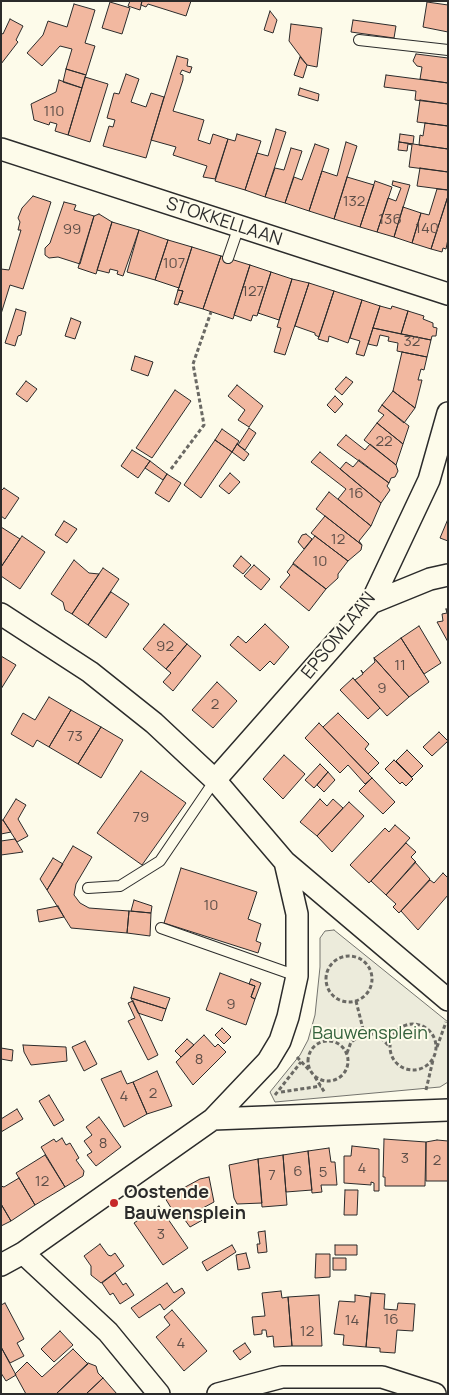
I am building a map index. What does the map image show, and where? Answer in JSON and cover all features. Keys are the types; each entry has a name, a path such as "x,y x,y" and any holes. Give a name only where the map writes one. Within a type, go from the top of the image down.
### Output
{"street":[{"name":"STOKKELLAAN","path":"1,149 448,294"},
{"name":"EPSOMLAAN","path":"214,780 371,603 429,480 448,414"},
{"path":"371,603 430,579 448,575"},
{"path":"1,614 90,672 154,723 214,780 285,862 448,1000"},
{"path":"1,1265 23,1252 213,1120 268,1061 280,1041 288,1017 297,976 297,914 285,862"},
{"path":"213,1120 448,1110"},
{"path":"23,1252 108,1332 159,1394"},
{"path":"218,1394 282,1377 382,1377 435,1394"}],"lane":[{"path":"360,40 448,50"},
{"path":"228,258 239,226"},
{"path":"88,888 120,886 160,861 214,780"},
{"path":"161,928 297,976"}],"path":[{"path":"171,469 204,425 193,364 211,312"},
{"path":"345,956 353,956 366,963 372,977 368,991 356,1001 349,1002 335,997 327,984 328,969 332,963 345,956"},
{"path":"356,1001 364,1032"},
{"path":"421,1111 436,1050 436,1042 429,1030 416,1023 400,1027 391,1039 390,1047 395,1062 408,1069 424,1067 430,1063 436,1050 448,1020"},
{"path":"346,1054 351,1042 364,1032 378,1035 390,1047"},
{"path":"280,1041 313,1074 322,1086 331,1114"},
{"path":"323,1042 336,1043 346,1054 348,1064 346,1070 337,1080 324,1081 313,1074 308,1062 310,1055 323,1042"},
{"path":"278,1093 322,1086"}],"green space":[{"name":"Bauwensplein","path":"334,930 448,1022 448,1082 440,1087 275,1102 270,1092 300,1055 308,1040 315,1015 320,967 320,938 325,931"}],"building":[{"path":"130,1 142,1 140,10 128,6"},
{"path":"142,1 191,1 186,16 148,4 146,7 141,5"},
{"path":"110,2 130,8 122,34 102,28"},
{"path":"427,2 448,5 448,32 423,27"},
{"path":"74,4 95,10 85,43 95,46 86,75 66,69 72,49 60,46 42,66 27,53 43,35 48,21 67,27"},
{"path":"270,11 277,20 273,33 264,30"},
{"path":"10,19 23,26 16,40 18,42 1,64 1,33 3,34"},
{"path":"353,20 396,26 394,38 351,32"},
{"path":"291,24 322,28 317,67 307,65 289,41"},
{"path":"416,54 448,58 448,83 420,79 422,67 417,66 413,61"},
{"path":"177,56 188,59 187,66 192,67 190,73 182,70 180,74 183,75 183,80 173,111 204,120 198,140 210,144 213,134 228,139 215,179 203,177 207,166 173,155 176,147 151,140"},
{"path":"300,57 307,65 303,78 294,75"},
{"path":"66,69 86,75 82,88 63,82"},
{"path":"126,74 139,79 131,102 146,107 151,93 164,97 146,158 103,146 109,126 113,127 115,120 107,118 114,93 119,94"},
{"path":"386,75 448,83 448,104 415,100 416,91 384,87"},
{"path":"85,77 108,84 90,142 68,135"},
{"path":"59,80 82,88 68,135 55,131 57,124 50,122 49,125 34,120 31,104 56,92"},
{"path":"300,88 319,94 318,101 298,95"},
{"path":"420,100 448,104 448,126 417,122"},
{"path":"425,123 448,126 448,149 419,145 420,135 423,136"},
{"path":"276,129 286,132 265,197 245,190 257,153 268,156"},
{"path":"237,134 261,141 245,190 215,181 228,139 235,141"},
{"path":"400,134 414,136 413,144 399,142"},
{"path":"346,142 357,146 334,219 309,211 322,171 337,176"},
{"path":"399,142 448,149 448,172 409,167 412,145 408,144 407,151 398,150"},
{"path":"315,144 329,149 309,211 285,203 294,177 302,180"},
{"path":"291,148 302,151 285,203 265,197 275,168 284,170"},
{"path":"420,168 448,172 448,190 417,186"},
{"path":"347,177 374,185 360,227 334,219"},
{"path":"375,181 392,187 377,232 360,227"},
{"path":"393,181 410,185 394,237 377,232 388,198 396,201 401,188 392,185"},
{"path":"437,189 448,190 448,196 431,249 412,243 421,213 429,215"},
{"path":"33,196 51,202 23,289 10,285 1,314 1,269 9,270 21,230 18,230 20,222 18,218 22,208"},
{"path":"448,196 448,239 446,249 443,248 442,252 431,249"},
{"path":"64,202 76,205 74,210 94,216 80,264 58,257 49,258 45,255 45,248 50,243"},
{"path":"403,207 421,213 412,243 394,237"},
{"path":"99,214 112,222 96,274 78,268 94,216"},
{"path":"112,222 139,230 123,276 117,274 118,271 110,269 109,273 97,270"},
{"path":"139,230 168,240 155,280 127,272"},
{"path":"168,240 192,247 179,288 155,280"},
{"path":"192,247 221,256 203,309 179,302 183,291 178,290"},
{"path":"221,256 250,265 233,319 203,309"},
{"path":"250,265 271,272 257,316 253,315 251,321 234,315"},
{"path":"271,272 292,279 279,320 258,313"},
{"path":"292,279 309,283 285,355 274,352 281,328 277,327"},
{"path":"309,283 334,291 319,337 315,333 295,326"},
{"path":"178,290 183,291 178,305 174,304"},
{"path":"334,291 362,300 348,343 329,336 328,342 318,339"},
{"path":"362,300 380,306 364,356 356,354 360,341 350,338"},
{"path":"380,306 391,309 392,306 408,311 401,334 373,328"},
{"path":"16,309 26,312 21,335 18,336 15,346 5,343"},
{"path":"408,311 424,316 423,319 433,323 433,327 437,328 436,336 432,336 431,340 401,334"},
{"path":"71,318 81,322 75,339 65,336"},
{"path":"373,328 431,340 427,357 397,351 398,343 388,341 389,337 380,335 377,346 368,344"},
{"path":"402,352 427,357 424,370 421,369 418,380 422,380 415,408 393,391"},
{"path":"135,356 153,362 148,376 131,370"},
{"path":"346,377 353,382 342,395 335,389"},
{"path":"26,381 37,389 27,402 16,394"},
{"path":"237,385 263,406 249,427 238,420 245,410 228,396"},
{"path":"175,390 191,401 152,458 136,448"},
{"path":"393,391 415,408 404,423 382,405"},
{"path":"335,396 343,404 335,413 327,405"},
{"path":"382,405 409,426 403,444 377,423 384,415 378,411"},
{"path":"377,423 403,444 396,465 364,440"},
{"path":"249,428 256,433 245,450 238,445"},
{"path":"222,429 239,441 232,452 215,440"},
{"path":"346,435 365,450 370,444 396,465 398,471 395,477 391,478 389,483 337,445"},
{"path":"215,440 232,452 201,498 184,485"},
{"path":"237,444 249,454 244,461 232,452"},
{"path":"132,450 150,461 138,478 121,466"},
{"path":"320,452 381,503 371,526 338,499 346,489 311,462"},
{"path":"359,460 389,483 387,486 390,490 381,503 340,469 346,462 353,467"},
{"path":"150,461 167,474 163,480 145,468"},
{"path":"230,473 240,482 229,494 219,486"},
{"path":"167,474 181,483 169,502 155,493"},
{"path":"4,488 19,498 5,519 1,516 1,491"},
{"path":"329,492 371,526 359,541 362,545 316,509"},
{"path":"325,516 362,545 361,550 348,561 311,533"},
{"path":"448,519 448,541 440,538"},
{"path":"64,521 77,529 67,543 55,535"},
{"path":"1,527 20,539 1,567"},
{"path":"306,534 312,539 304,549 298,542 302,535"},
{"path":"22,536 45,552 20,589 1,576 1,567"},
{"path":"315,536 348,561 338,574 338,578 326,589 293,563"},
{"path":"241,556 251,565 243,574 233,566"},
{"path":"74,560 89,573 99,574 72,614 65,610 63,602 51,594"},
{"path":"293,564 326,589 309,611 280,587 290,575 287,572"},
{"path":"254,565 270,579 261,590 244,576"},
{"path":"103,568 119,579 88,625 72,614"},
{"path":"111,592 129,604 106,638 88,625"},
{"path":"446,609 448,609 448,642 437,622 443,621 442,614 447,613"},
{"path":"164,624 187,644 166,669 143,649"},
{"path":"265,624 289,647 274,665 270,661 260,671 230,645 238,636 246,643"},
{"path":"419,626 441,663 424,674 401,638"},
{"path":"401,638 429,682 409,697 374,658"},
{"path":"187,644 201,656 173,691 163,682 171,673 166,669"},
{"path":"1,656 16,665 1,689"},
{"path":"374,658 409,697 387,716 353,678 355,680 363,674 361,670 363,673 375,662"},
{"path":"353,678 380,708 368,719 340,690"},
{"path":"217,682 237,701 213,728 192,710"},
{"path":"49,697 71,710 49,747 37,740 33,747 11,734 23,713 35,720"},
{"path":"71,710 101,727 78,764 49,747"},
{"path":"338,713 369,744 365,749 379,763 368,774 323,727"},
{"path":"319,723 372,778 365,784 348,765 340,773 305,738"},
{"path":"101,727 123,740 101,778 78,764"},
{"path":"439,732 448,741 432,756 423,747"},
{"path":"407,750 423,766 412,777 396,761"},
{"path":"284,755 305,774 283,799 263,779"},
{"path":"394,760 413,779 406,786 402,782 400,784 385,769"},
{"path":"320,764 328,772 314,788 305,780"},
{"path":"141,771 186,803 142,865 97,833"},
{"path":"328,772 335,780 324,792 317,785"},
{"path":"372,778 395,802 383,814 359,791"},
{"path":"16,799 26,805 18,819 28,836 17,842 3,820"},
{"path":"320,799 327,806 333,799 343,808 317,836 300,822"},
{"path":"349,802 364,816 332,852 317,836"},
{"path":"1,820 3,820 11,832 1,834"},
{"path":"395,825 410,838 369,883 350,865 385,828 389,832"},
{"path":"15,839 23,852 1,855 1,841"},
{"path":"406,843 416,852 411,857 416,862 386,895 371,881"},
{"path":"73,846 92,857 76,884 74,895 80,903 89,908 129,911 127,933 71,928 47,890"},
{"path":"53,858 63,864 47,890 40,879"},
{"path":"415,862 430,879 399,913 393,907 396,904 386,895"},
{"path":"181,868 257,892 248,919 261,924 256,941 261,943 258,953 164,923"},
{"path":"443,873 448,878 448,895 418,930 401,911 430,880 434,883"},
{"path":"134,900 152,906 151,913 131,911"},
{"path":"58,906 64,917 39,922 37,910"},
{"path":"129,911 151,913 150,936 127,933"},
{"path":"220,973 255,986 251,997 255,999 246,1025 206,1010"},
{"path":"251,979 261,983 255,999 251,997 255,986 249,984"},
{"path":"134,987 170,998 166,1009 131,998"},
{"path":"131,998 166,1009 162,1021 138,1013"},
{"path":"133,1001 158,1055 148,1060 128,1021 135,1018 128,1003"},
{"path":"222,1028 231,1037 224,1044 215,1035"},
{"path":"204,1035 215,1047 218,1044 226,1052 193,1085 176,1062"},
{"path":"187,1039 194,1045 181,1057 175,1051"},
{"path":"85,1041 97,1064 84,1071 72,1047"},
{"path":"23,1045 66,1047 67,1061 31,1065 24,1052"},
{"path":"1,1048 13,1050 12,1061 1,1059"},
{"path":"121,1071 127,1084 133,1082 147,1114 124,1127 101,1079"},
{"path":"157,1071 172,1106 147,1114 133,1082"},
{"path":"49,1095 64,1120 54,1126 39,1101"},
{"path":"17,1109 23,1119 1,1132 1,1119"},
{"path":"99,1117 121,1147 96,1166 87,1155 92,1152 84,1141 92,1135 86,1127"},
{"path":"62,1138 66,1145 70,1143 79,1158 76,1160 84,1171 83,1176 65,1187 41,1147 54,1139 56,1142"},
{"path":"384,1139 426,1142 425,1186 385,1186 385,1177 383,1177"},
{"path":"448,1141 448,1181 426,1181 426,1142"},
{"path":"352,1146 379,1149 379,1191 374,1191 374,1183 371,1182 371,1185 344,1183 344,1156 351,1156"},
{"path":"329,1148 331,1162 335,1162 337,1185 321,1185 322,1192 312,1193 308,1151"},
{"path":"308,1151 312,1190 286,1192 283,1155"},
{"path":"45,1155 65,1187 35,1205 16,1173"},
{"path":"283,1155 287,1205 262,1207 258,1159"},
{"path":"258,1159 262,1203 237,1204 234,1198 229,1165"},
{"path":"209,1177 214,1202 201,1209 206,1218 190,1227 177,1209 173,1211 165,1198 200,1179"},
{"path":"19,1178 35,1205 11,1221 1,1204 1,1186 4,1187"},
{"path":"345,1190 358,1190 357,1215 344,1215"},
{"path":"1,1204 11,1221 1,1226"},
{"path":"159,1206 188,1248 163,1265 134,1223"},
{"path":"265,1231 267,1252 258,1253 257,1244 260,1244 258,1232"},
{"path":"100,1244 108,1255 111,1256 115,1253 124,1266 101,1283 91,1275 91,1266 84,1256"},
{"path":"232,1245 236,1252 207,1271 202,1262"},
{"path":"335,1245 357,1245 357,1255 335,1255"},
{"path":"246,1253 250,1268 238,1270 236,1255"},
{"path":"316,1254 330,1254 330,1277 315,1278"},
{"path":"333,1258 346,1258 346,1270 333,1270"},
{"path":"115,1273 123,1285 126,1283 134,1295 120,1304 113,1293 110,1295 102,1283"},
{"path":"167,1283 174,1293 182,1288 185,1293 164,1310 160,1304 139,1318 131,1308"},
{"path":"281,1291 282,1298 288,1297 292,1346 274,1347 273,1336 267,1337 266,1330 262,1330 262,1334 254,1335 252,1317 265,1316 262,1293"},
{"path":"371,1293 385,1294 384,1309 397,1310 398,1303 415,1304 413,1331 397,1330 395,1353 380,1352 380,1348 366,1347"},
{"path":"319,1295 322,1346 292,1346 288,1297"},
{"path":"355,1295 370,1297 366,1347 343,1345 344,1335 334,1334 339,1301 355,1302"},
{"path":"5,1303 24,1339 17,1343 24,1356 10,1363 1,1347 1,1305"},
{"path":"172,1310 207,1351 184,1371 156,1337 170,1325 164,1317"},
{"path":"60,1331 73,1345 54,1362 41,1349"},
{"path":"245,1343 251,1352 240,1360 233,1351"},
{"path":"1,1347 16,1375 6,1381 1,1373"},
{"path":"73,1349 88,1364 56,1394 26,1394 15,1374 27,1362 42,1377"},
{"path":"88,1363 96,1366 98,1373 103,1378 86,1394 56,1394"},
{"path":"103,1378 117,1394 86,1394"}],"place":[{"name":"Oostende Bauwensplein","path":"114,1203"}]}
